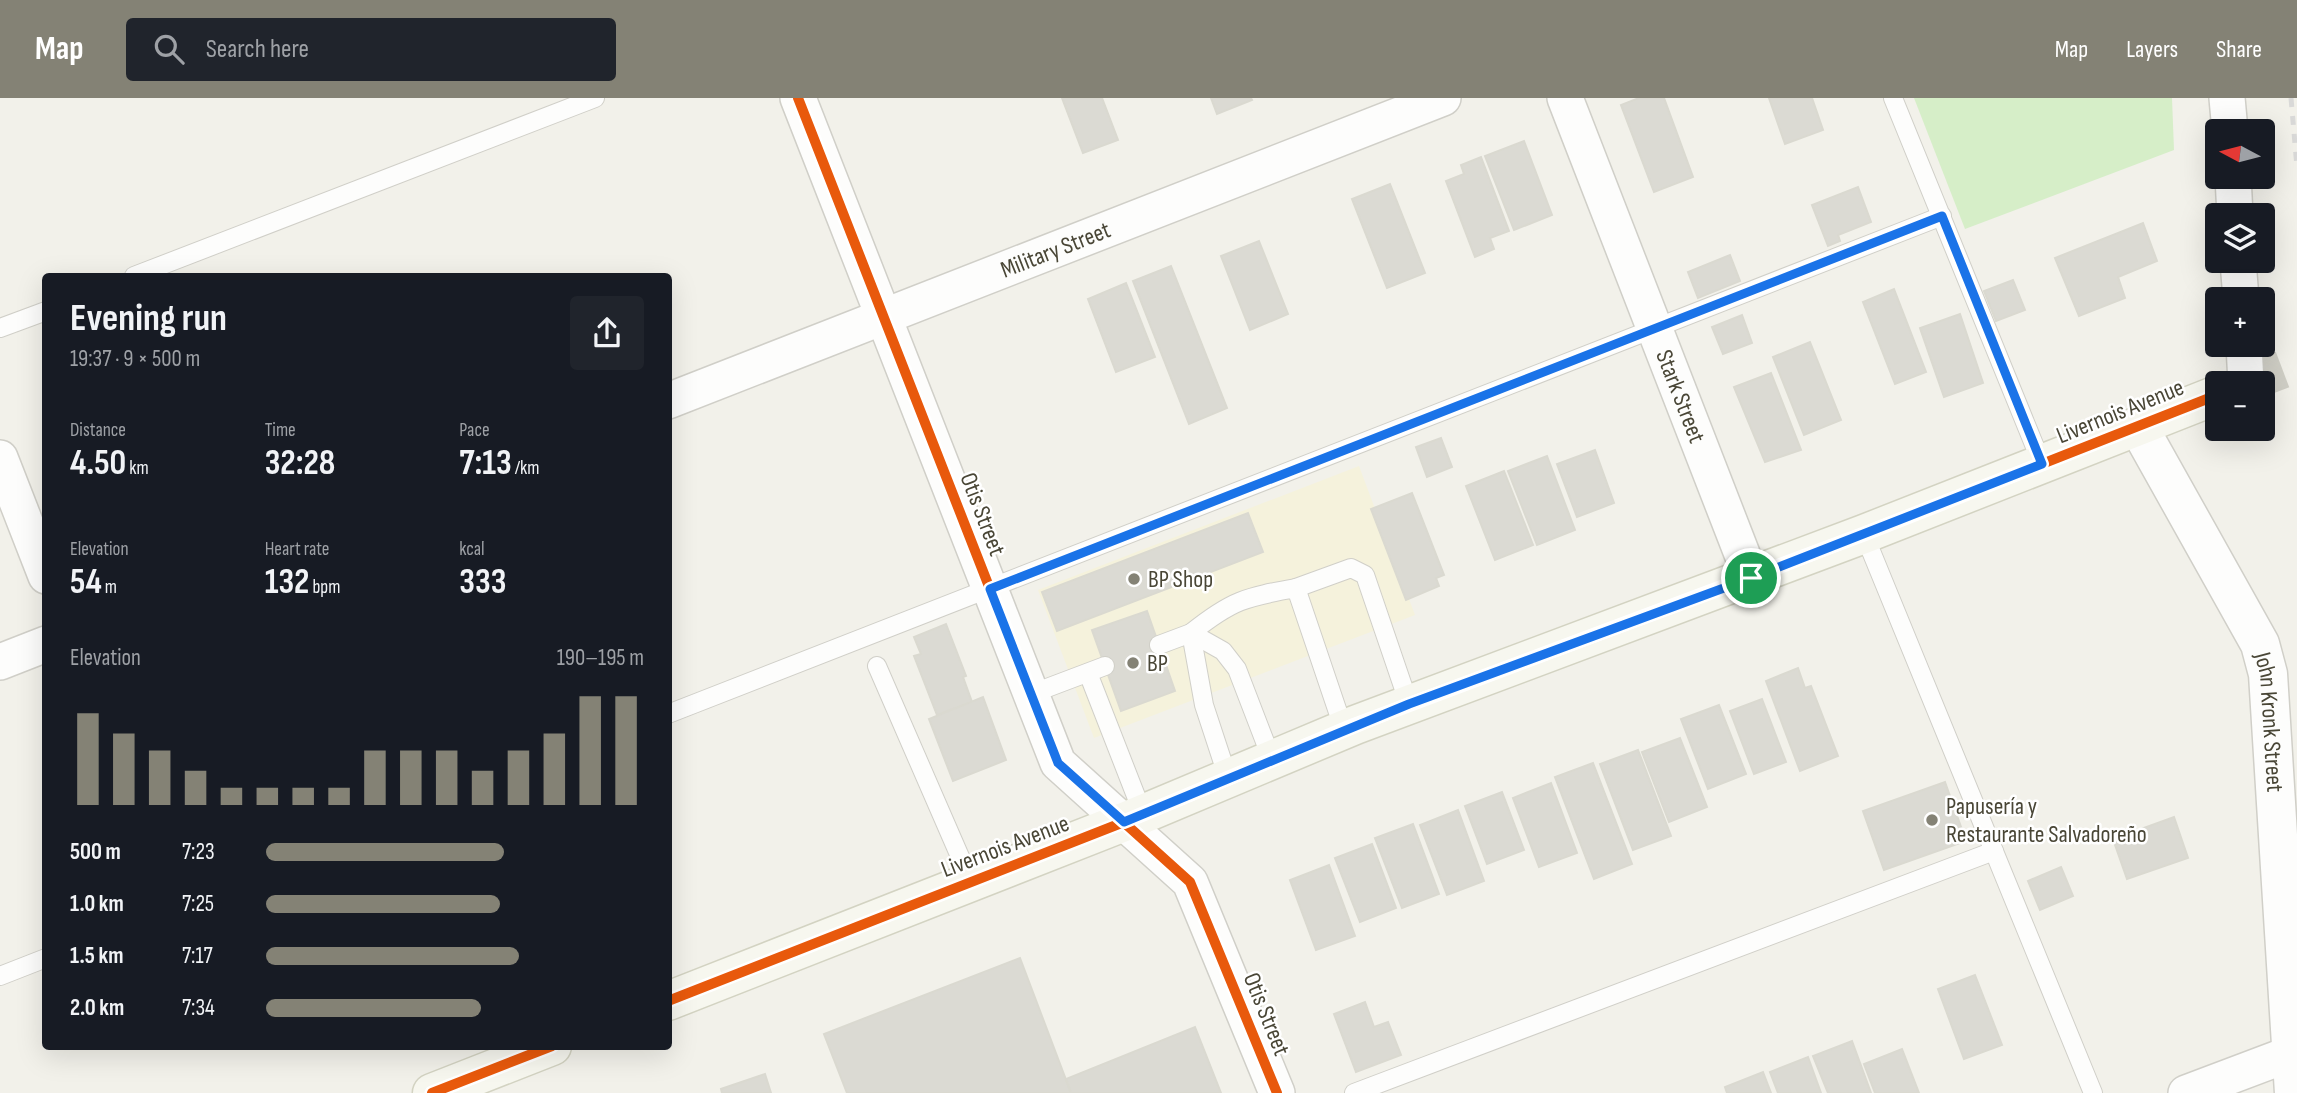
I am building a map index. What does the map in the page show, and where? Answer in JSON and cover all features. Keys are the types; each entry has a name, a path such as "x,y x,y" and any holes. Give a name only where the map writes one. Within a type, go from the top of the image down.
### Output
{"main road":[{"name":"Livernois Avenue","path":"672,999 1133,818 1409,704 1751,578 2205,400"},
{"path":"432,1093 542,1050"}],"street":[{"name":"Otis Street","path":"798,98 1058,763 1133,818 1190,882 1278,1093"},
{"name":"Military Street","path":"672,399 1443,98"},
{"name":"Stark Street","path":"1565,98 1751,578"},
{"path":"2227,98 2229,119"},
{"name":"John Kronk Street","path":"2138,426 2260,644 2268,674 2294,1093"},
{"path":"0,457 42,566"},
{"path":"0,662 42,646"},
{"path":"2186,1093 2292,1053"}],"lane":[{"path":"142,273 595,98"},
{"path":"1894,98 2042,464"},
{"path":"672,712 1942,216"},
{"path":"0,328 42,312"},
{"path":"1864,534 2093,1093"},
{"path":"1159,645 1191,633 1223,607 1252,596 1296,588 1351,568 1365,575 1409,704"},
{"path":"1296,588 1344,730"},
{"path":"1191,633 1223,651 1237,669 1272,760"},
{"path":"1191,633 1204,705 1228,778"},
{"path":"877,667 971,882"},
{"path":"1031,694 1096,669 1133,818"},
{"path":"1354,1093 1994,851"},
{"path":"0,976 42,960"}],"shaded area":[{"path":"1359,466 1415,615 1094,738 1038,590"}],"green space":[{"path":"1914,98 2172,98 2174,150 1965,229"}],"building":[{"path":"1062,98 1102,98 1118,140 1083,153"},
{"path":"1211,98 1251,98 1252,100 1217,114"},
{"path":"1639,98 1664,98 1693,177 1654,192 1621,105"},
{"path":"1769,98 1812,98 1823,130 1785,144"},
{"path":"1524,141 1552,215 1514,230 1485,156"},
{"path":"1481,157 1509,231 1490,238 1494,249 1475,257 1446,181 1464,174 1461,165"},
{"path":"1390,184 1425,273 1387,288 1352,199"},
{"path":"1858,187 1871,222 1838,235 1840,241 1828,246 1812,205"},
{"path":"2143,223 2157,261 2118,277 2125,298 2079,316 2055,258"},
{"path":"1259,241 1288,314 1250,330 1221,256"},
{"path":"1730,255 1740,281 1698,298 1688,272"},
{"path":"1171,266 1227,408 1189,424 1133,281"},
{"path":"2013,280 2025,310 1996,321 1984,291"},
{"path":"1126,283 1155,357 1116,372 1088,299"},
{"path":"1894,289 1926,372 1895,384 1863,302"},
{"path":"1960,314 1983,383 1944,397 1920,328"},
{"path":"1742,315 1752,343 1723,354 1712,327"},
{"path":"1810,342 1841,420 1804,435 1773,357"},
{"path":"1771,373 1801,450 1765,462 1734,387"},
{"path":"1441,438 1452,467 1427,477 1416,447"},
{"path":"1595,450 1614,503 1577,517 1557,464"},
{"path":"1547,456 1575,530 1537,545 1508,471"},
{"path":"1504,471 1533,545 1495,560 1466,486"},
{"path":"1412,493 1444,575 1436,578 1439,586 1406,600 1371,509"},
{"path":"1248,513 1263,552 1057,631 1042,592"},
{"path":"1147,611 1175,691 1121,711 1092,630"},
{"path":"946,624 966,676 963,677 972,702 937,715 914,656 921,654 914,637"},
{"path":"1798,668 1805,688 1811,686 1838,756 1800,771 1766,681"},
{"path":"983,697 1006,760 953,781 929,719"},
{"path":"1762,699 1786,762 1754,774 1730,711"},
{"path":"1719,705 1746,774 1708,789 1681,719"},
{"path":"1680,738 1707,807 1669,822 1642,752"},
{"path":"1638,750 1671,836 1633,850 1600,764"},
{"path":"1593,763 1632,864 1594,879 1555,777"},
{"path":"1945,782 1966,841 1884,870 1863,811"},
{"path":"1551,783 1577,853 1539,867 1513,798"},
{"path":"1502,792 1524,850 1487,864 1465,806"},
{"path":"1458,810 1484,881 1447,895 1420,825"},
{"path":"2174,817 2188,858 2127,879 2113,839"},
{"path":"1413,824 1439,894 1402,908 1375,838"},
{"path":"1372,844 1396,908 1360,922 1335,858"},
{"path":"1329,865 1355,936 1316,950 1290,880"},
{"path":"2061,867 2073,896 2040,910 2028,881"},
{"path":"1020,958 1071,1093 847,1093 824,1034"},
{"path":"1975,975 2002,1045 1964,1059 1938,989"},
{"path":"1365,1002 1374,1027 1388,1022 1401,1055 1356,1072 1334,1014"},
{"path":"1195,1027 1221,1093 1071,1093 1066,1079"},
{"path":"1852,1041 1871,1093 1828,1093 1813,1056"},
{"path":"1902,1049 1919,1093 1875,1093 1864,1064"},
{"path":"1808,1057 1821,1093 1778,1093 1770,1072"},
{"path":"1763,1072 1771,1093 1727,1093 1725,1087"},
{"path":"765,1074 771,1093 722,1093 721,1089"}],"tunnel":[{"path":"2275,372 2297,364"}],"railway":[{"path":"2291,98 2297,167"}],"cycle path":[{"path":"798,98 1058,763 1190,882 1277,1093"},
{"path":"672,999 1124,822 1355,725 1864,534 2205,400"},
{"path":"432,1093 542,1050"}],"place":[{"name":"BP Shop","path":"1134,579"},
{"name":"BP","path":"1133,663"},
{"name":"Papusería y Restaurante Salvadoreño","path":"1932,820"}],"route":[{"path":"1942,216 2042,464 1751,578 1355,725 1124,822 1058,763 990,589 1942,216"}]}
